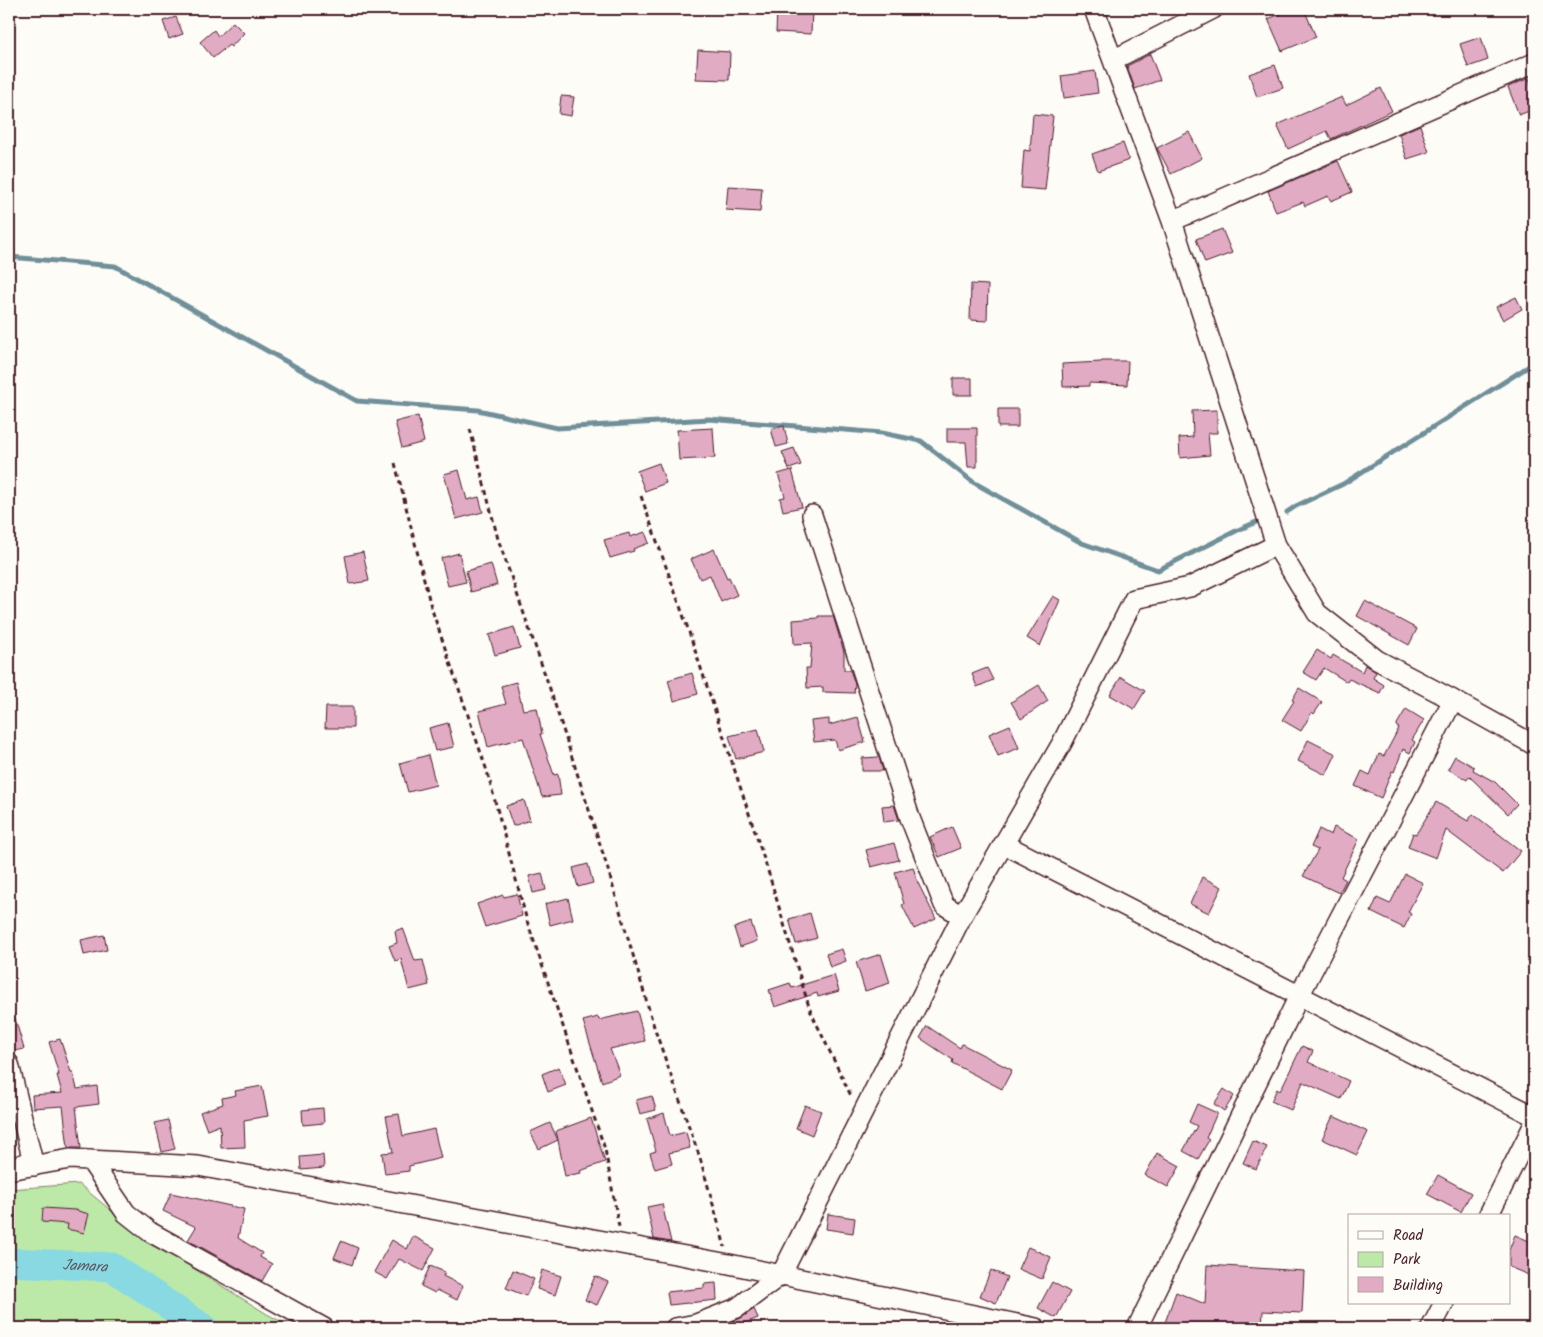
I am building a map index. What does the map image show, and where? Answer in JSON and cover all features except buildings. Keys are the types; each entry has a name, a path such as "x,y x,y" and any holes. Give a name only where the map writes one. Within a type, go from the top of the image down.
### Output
{"street":[{"path":"1094,9 1172,221 1276,545 1317,613 1377,660 1534,745"},
{"path":"1113,60 1213,9"},
{"path":"1172,221 1534,63"},
{"path":"812,515 910,818 944,905 962,916"},
{"path":"675,1328 696,1324 737,1308 781,1275 962,916 1062,743 1134,599 1190,587 1276,545"},
{"path":"1137,1328 1299,995 1453,700"},
{"path":"1004,844 1534,1116"},
{"path":"9,1064 34,1166"},
{"path":"1489,1214 1534,1124"},
{"path":"9,1170 70,1159 198,1166 730,1264 1036,1328"},
{"path":"90,1160 126,1213 150,1232 324,1328"},
{"path":"9,1162 34,1166"},
{"path":"1431,1328 1443,1304"}],"path":[{"path":"470,429 498,539 550,689 606,863 655,1030 700,1158 730,1264"},
{"path":"395,463 431,607 487,771 527,921 605,1149 622,1244"},
{"path":"641,496 687,626 768,872 810,1010 861,1117"}],"green space":[{"path":"79,1184 143,1237 267,1314 293,1328 9,1328 9,1189"}],"waterway":[{"path":"9,257 115,266 357,401 478,410 557,428 709,419 882,433 921,441 973,482 1082,543 1158,570 1261,520"},
{"path":"1287,512 1343,484 1534,363"},
{"name":"Jamara","path":"9,1262 112,1267 203,1328"}]}
